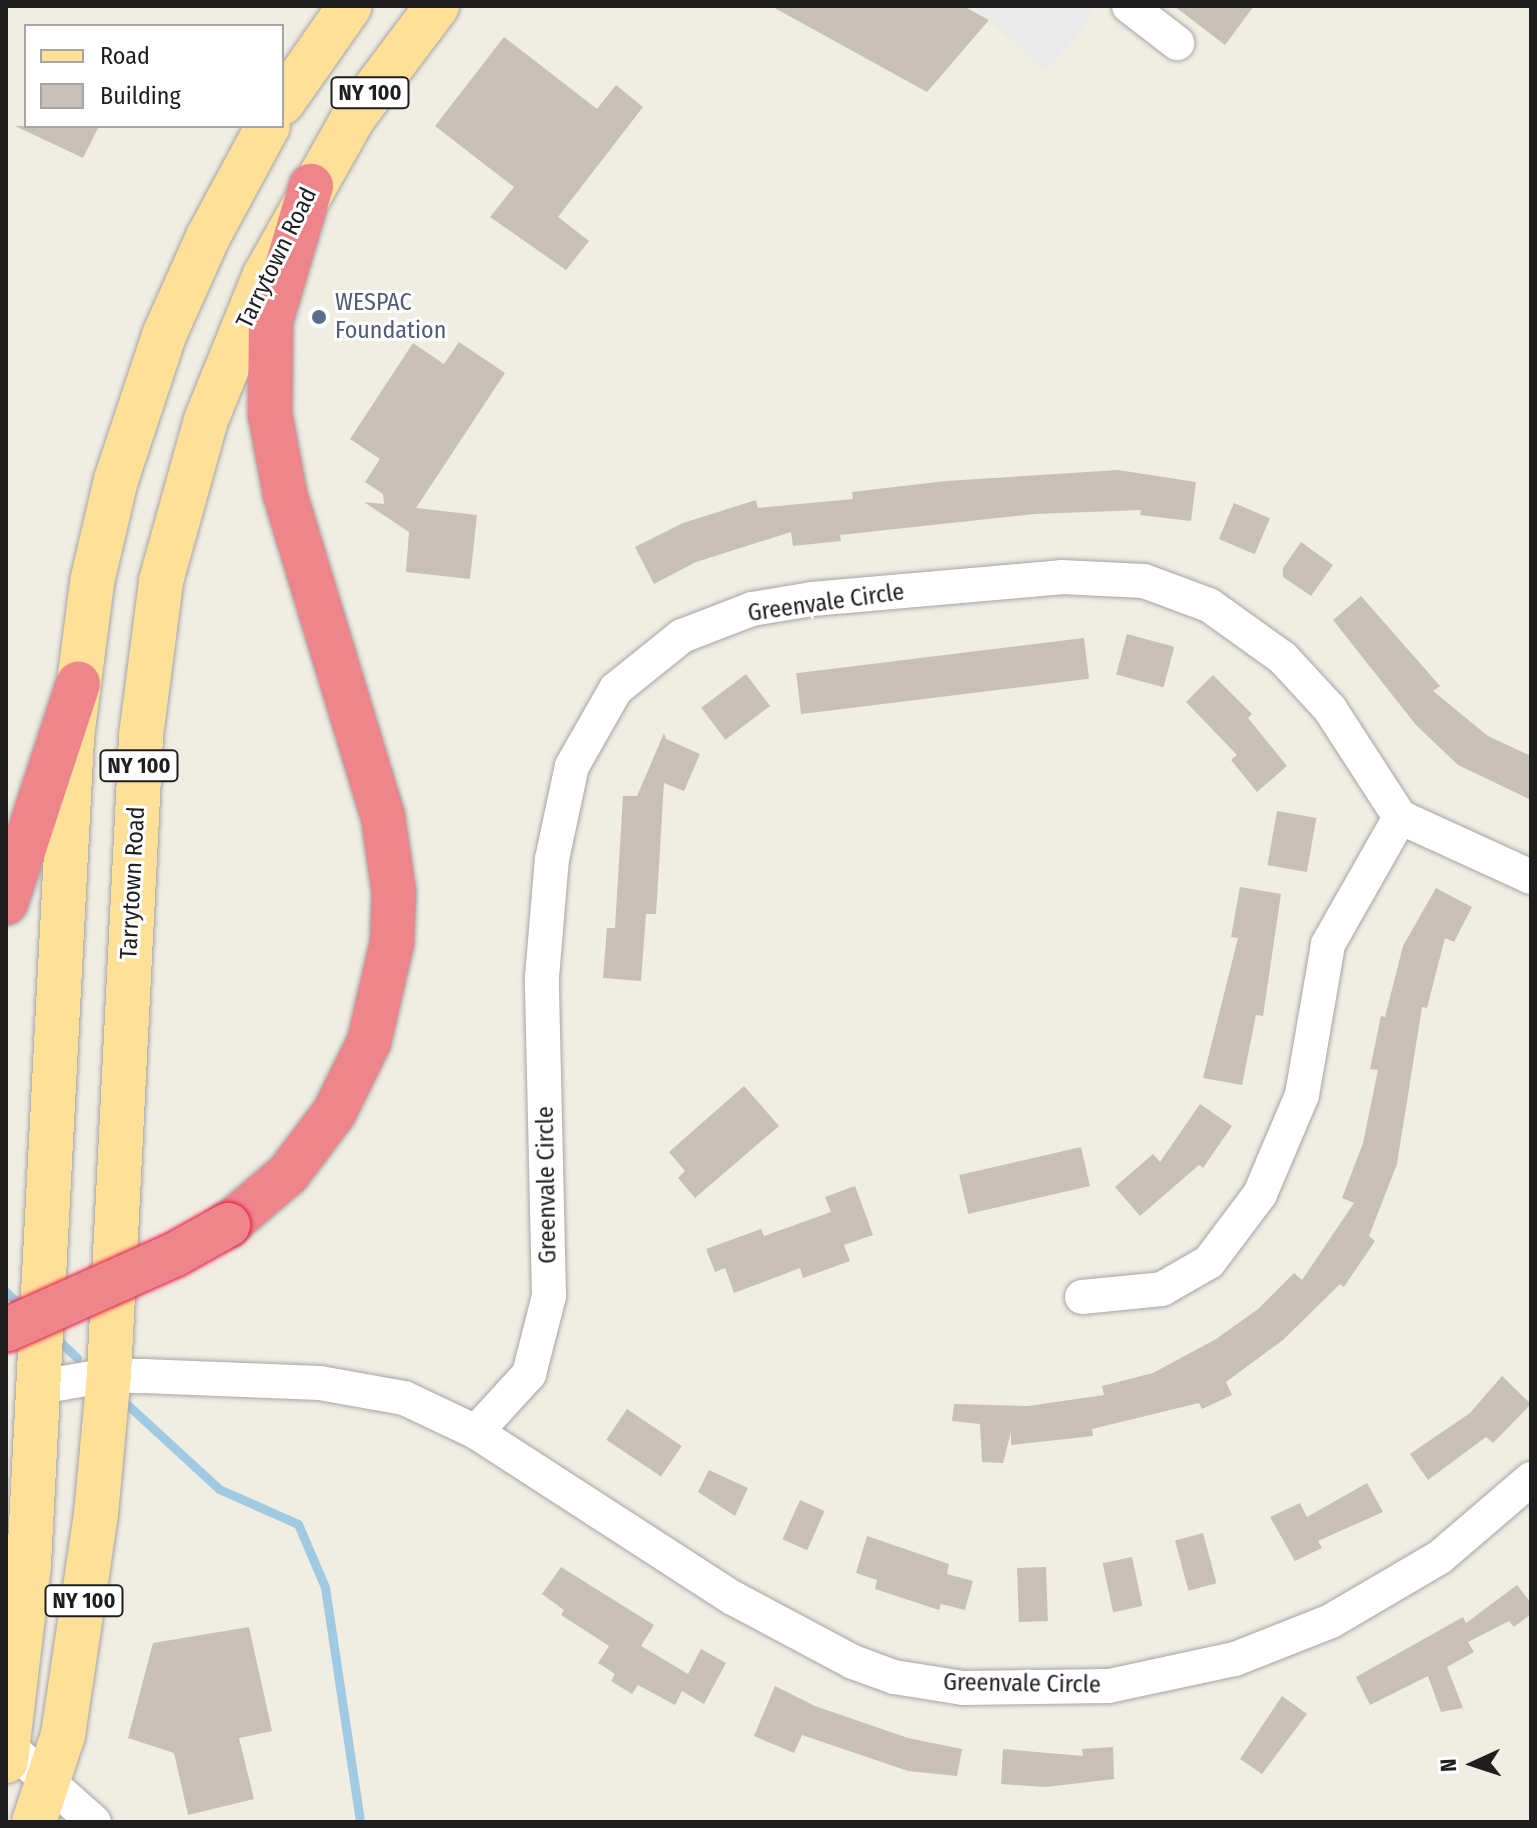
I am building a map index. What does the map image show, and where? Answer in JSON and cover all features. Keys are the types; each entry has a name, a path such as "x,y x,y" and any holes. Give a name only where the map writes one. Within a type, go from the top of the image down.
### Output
{"highway":[{"path":"6,1330 174,1255 228,1225 288,1174 334,1113 369,1042 392,942 394,893 383,817 285,494 270,414 271,321 311,186"},
{"path":"6,903 78,684"}],"main road":[{"name":"NY 100","path":"284,100 350,6"},
{"name":"Tarrytown Road","path":"34,1822 51,1781 89,1567 109,1375 139,762 161,581 224,370 311,186 368,95 437,6"},
{"name":"NY 100","path":"6,1761 28,1575 78,684 103,530 146,382 208,237 267,128"}],"street":[{"path":"1129,6 1177,43"},
{"name":"Greenvale Circle","path":"476,1432 529,1374 549,1296 542,977 552,859 572,766 616,689 682,636 752,609 812,599 1061,577 1144,581 1209,605 1283,658 1330,709 1400,817"},
{"path":"1082,1297 1162,1289 1209,1262 1260,1194 1302,1095 1328,944 1400,817 1531,877"},
{"name":"Greenvale Circle","path":"40,1387 109,1375 373,1390 431,1408 476,1432 733,1598 853,1662 894,1677 963,1688 1109,1686 1235,1659 1331,1621 1440,1557 1531,1479"},
{"path":"7,1745 94,1822"}],"shaded area":[{"path":"972,6 1083,6 1093,15 1046,71"}],"building":[{"path":"771,6 963,6 989,20 927,92"},
{"path":"1174,6 1254,6 1225,45"},
{"path":"504,37 597,109 616,85 643,107 558,217 589,241 566,270 490,217 514,187 435,126"},
{"path":"15,126 98,128 83,158"},
{"path":"459,342 505,373 416,508 477,515 470,579 406,572 409,532 364,502 384,504 383,494 365,482 380,459 350,439 413,343 444,364"},
{"path":"1118,470 1196,482 1191,521 1140,515 1141,510 1035,514 840,535 841,541 793,546 791,532 696,562 654,584 635,547 683,523 756,500 758,508 853,499 852,492 946,481"},
{"path":"1234,503 1270,518 1255,554 1219,539"},
{"path":"1301,542 1333,565 1311,596 1283,577 1283,568"},
{"path":"1361,596 1440,686 1433,691 1488,736 1531,756 1531,800 1458,765 1416,725 1333,620"},
{"path":"1127,634 1174,647 1163,687 1116,675"},
{"path":"1084,638 1089,679 801,714 796,673"},
{"path":"746,674 770,706 725,740 701,708"},
{"path":"1213,675 1252,714 1248,718 1287,766 1257,792 1231,760 1237,755 1186,702"},
{"path":"664,733 666,739 700,754 684,791 664,783 656,914 646,914 641,981 603,978 607,928 615,928 623,796 637,796"},
{"path":"1277,811 1316,818 1307,872 1267,865"},
{"path":"1240,887 1281,894 1263,1016 1256,1015 1242,1085 1203,1078 1238,938 1231,937"},
{"path":"1436,888 1472,907 1454,942 1445,938 1427,1008 1422,1007 1397,1164 1369,1236 1375,1241 1344,1287 1340,1284 1283,1340 1226,1382 1232,1395 1202,1409 1199,1403 1092,1429 1093,1436 1011,1445 1011,1432 1003,1463 982,1462 980,1424 952,1421 954,1404 1028,1406 1104,1395 1102,1386 1153,1373 1216,1339 1258,1309 1294,1273 1302,1280 1354,1203 1342,1198 1363,1143 1378,1070 1370,1069 1381,1016 1385,1017 1403,946"},
{"path":"744,1086 779,1126 695,1198 678,1178 685,1171 669,1152"},
{"path":"1200,1104 1232,1126 1203,1168 1199,1165 1140,1216 1115,1187 1153,1154 1160,1162"},
{"path":"1081,1147 1090,1186 968,1214 959,1175"},
{"path":"855,1186 873,1235 844,1245 850,1261 803,1278 800,1268 734,1293 725,1268 715,1272 706,1249 761,1229 764,1236 831,1212 825,1197"},
{"path":"1502,1376 1531,1404 1493,1443 1486,1437 1428,1480 1410,1454 1470,1413"},
{"path":"627,1409 682,1446 661,1477 606,1440"},
{"path":"709,1470 748,1488 735,1516 698,1492"},
{"path":"1367,1483 1383,1512 1318,1541 1322,1548 1295,1561 1270,1517 1300,1503 1307,1517"},
{"path":"800,1500 825,1511 807,1550 783,1539"},
{"path":"1203,1533 1216,1583 1188,1591 1175,1541"},
{"path":"867,1536 949,1564 947,1574 973,1581 965,1610 941,1604 939,1610 875,1589 877,1580 856,1573"},
{"path":"1132,1557 1142,1606 1113,1612 1103,1563"},
{"path":"561,1567 654,1625 641,1646 688,1674 701,1649 726,1663 704,1704 682,1691 675,1705 638,1685 632,1694 611,1681 615,1674 598,1663 609,1646 561,1615 564,1610 542,1594"},
{"path":"1046,1567 1048,1621 1019,1622 1017,1568"},
{"path":"1517,1585 1531,1603 1531,1614 1514,1627 1509,1621 1468,1642 1474,1652 1447,1667 1463,1708 1441,1712 1428,1676 1370,1705 1356,1677 1463,1617 1466,1623"},
{"path":"249,1627 272,1731 239,1738 254,1799 188,1815 174,1753 128,1738 153,1643"},
{"path":"775,1686 815,1706 908,1738 962,1749 957,1776 908,1771 802,1735 794,1753 754,1736"},
{"path":"1282,1696 1307,1714 1262,1774 1240,1759"},
{"path":"1113,1747 1114,1779 1046,1787 1001,1784 1003,1749 1083,1756 1082,1749"}],"waterway":[{"path":"6,1292 23,1308"},
{"path":"58,1340 77,1358"},
{"path":"119,1397 219,1489 298,1524 325,1587 360,1822"}],"place":[{"name":"WESPAC Foundation","path":"319,317"}]}
